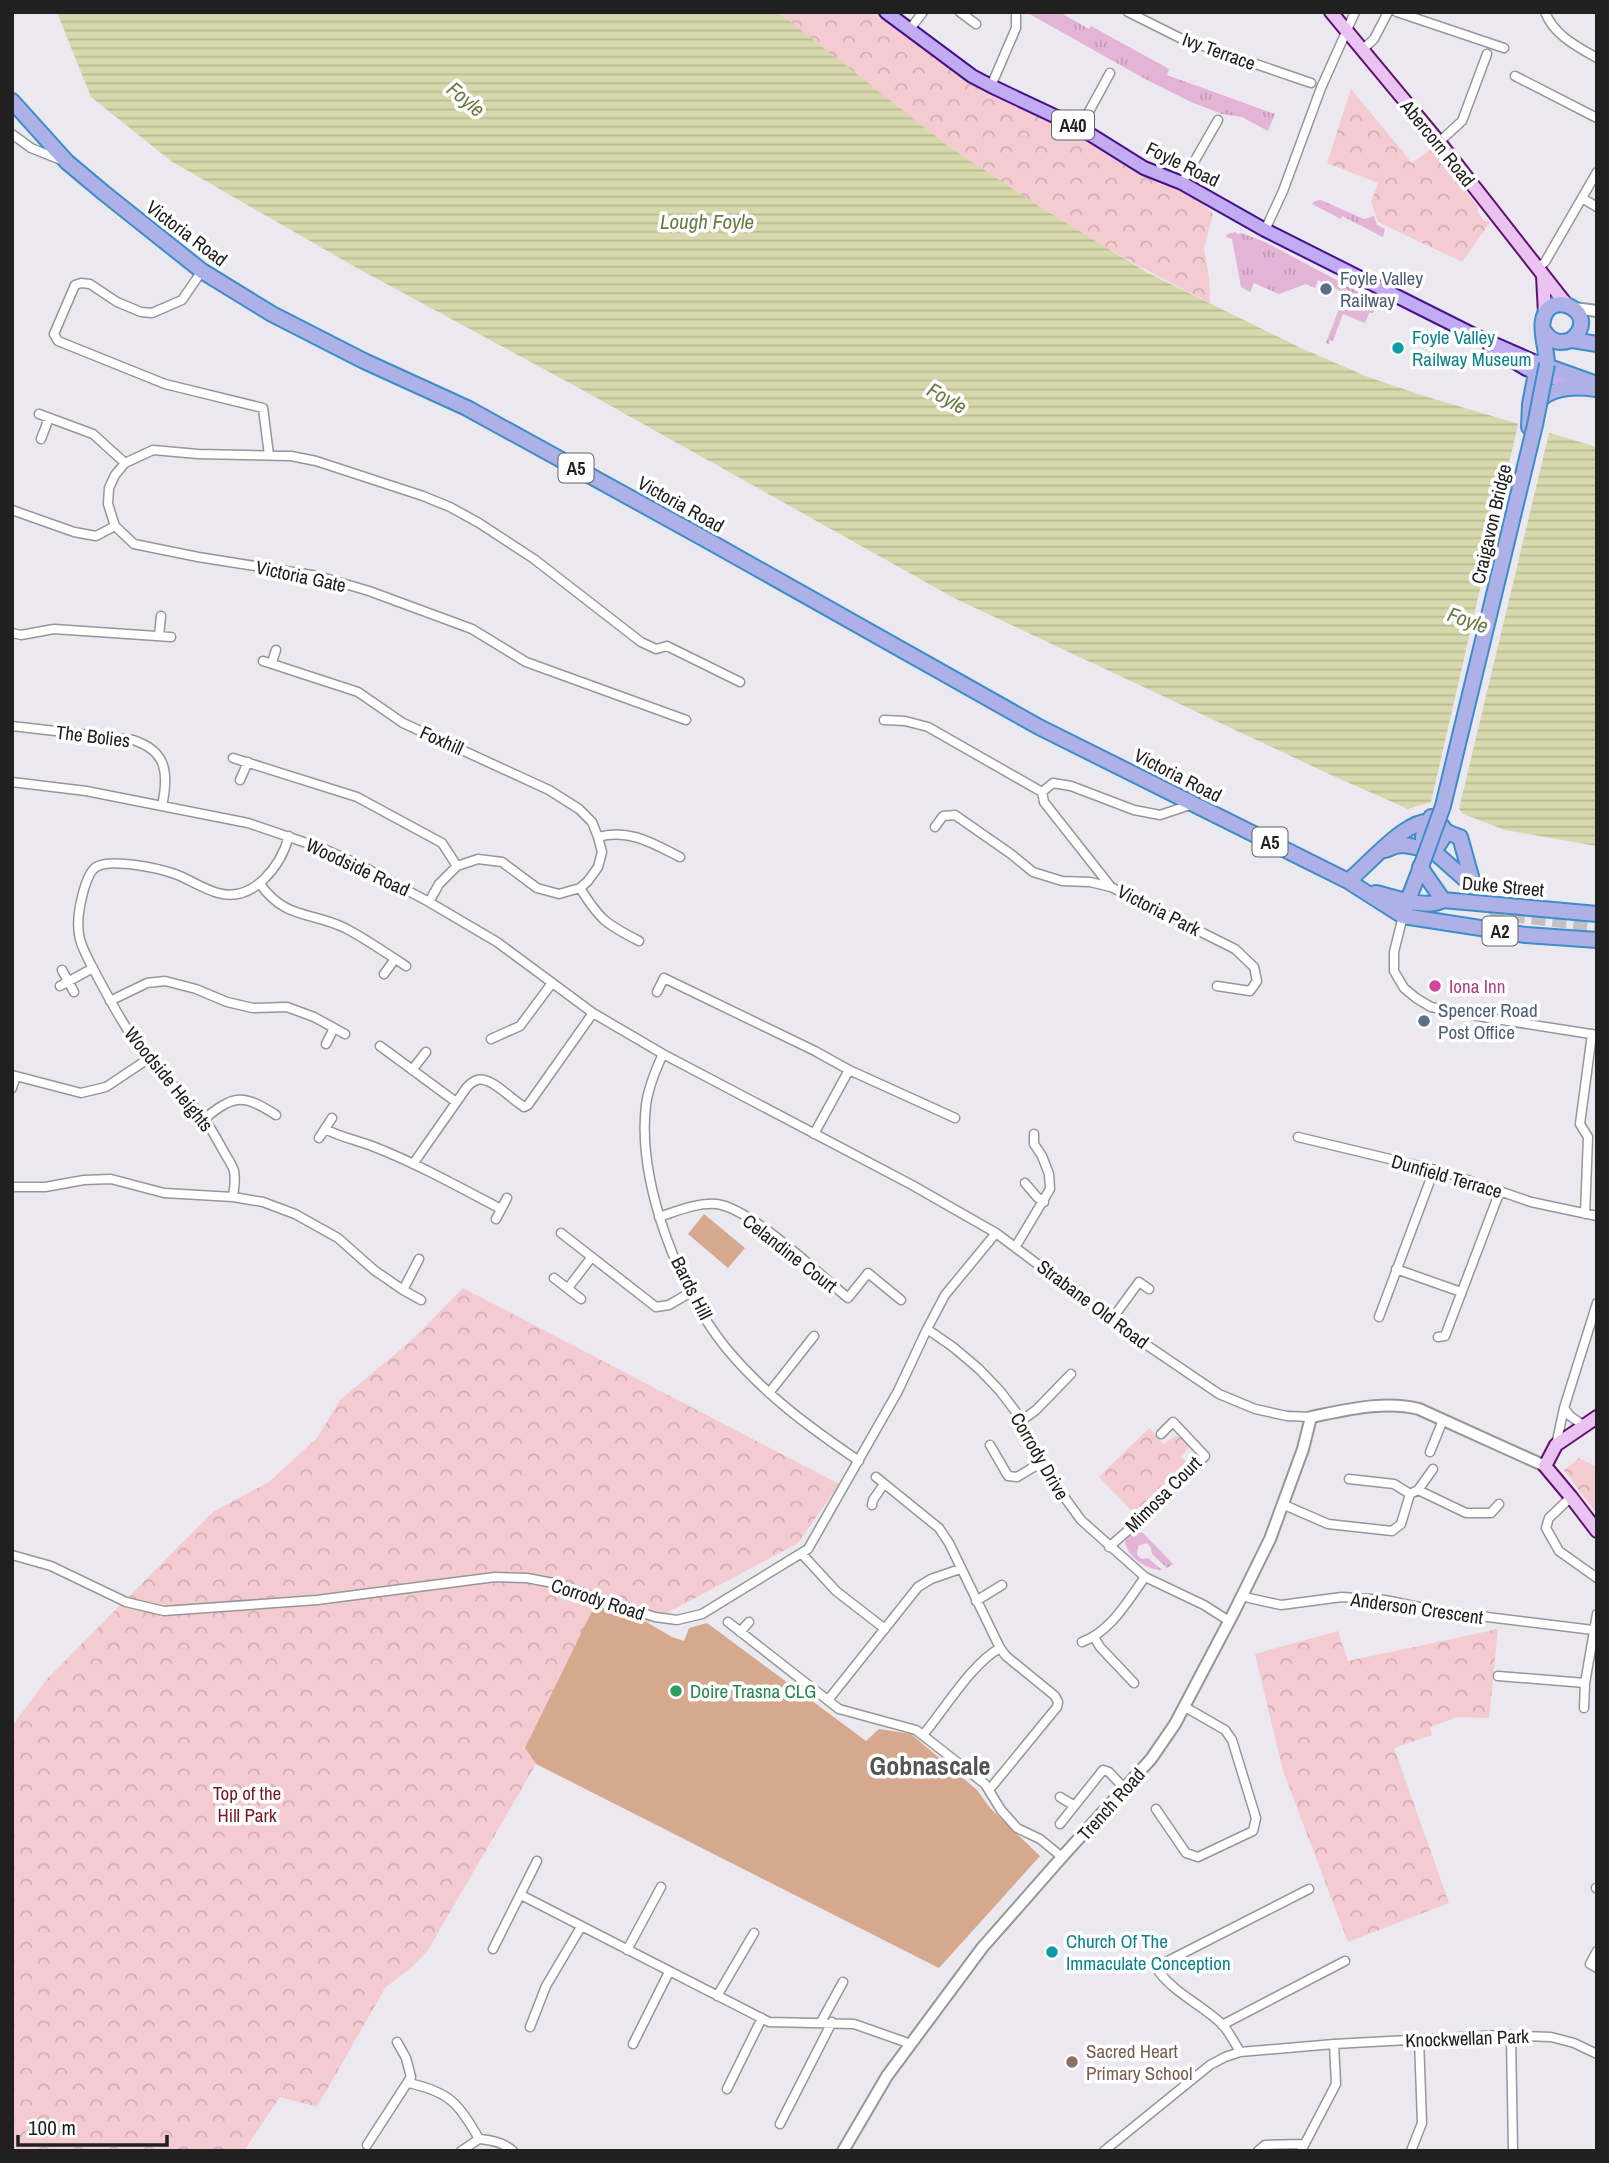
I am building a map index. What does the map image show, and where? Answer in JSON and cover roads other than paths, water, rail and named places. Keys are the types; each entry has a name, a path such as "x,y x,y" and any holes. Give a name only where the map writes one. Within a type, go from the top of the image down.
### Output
{"highway":[{"name":"Victoria Road","path":"12,101 67,162 202,271 272,314 364,361 478,414 1039,727 1405,909"},
{"path":"1555,305 1570,306 1597,342 1552,340 1542,325 1545,313 1555,305"},
{"path":"1569,341 1577,336 1581,324"},
{"name":"Craigavon Bridge","path":"1405,909 1446,793 1535,425 1544,331"},
{"name":"Craigavon Bridge","path":"1538,394 1542,368 1569,341"},
{"name":"Foyle Road","path":"1542,368 1592,387"},
{"path":"1538,394 1592,387"},
{"path":"1380,852 1399,844 1430,850 1438,847 1446,831 1440,804 1428,822 1423,836 1423,842 1430,850"},
{"path":"1348,881 1409,827 1428,822"},
{"name":"Duke Street","path":"1430,850 1441,856 1476,890 1460,837 1446,831"},
{"path":"1421,866 1443,900"},
{"name":"Duke Street","path":"1405,909 1443,900 1597,914"},
{"name":"A2","path":"1405,909 1526,935 1597,940"}],"main road":[{"name":"Foyle Road","path":"886,12 972,76 1080,128 1144,168 1182,183 1265,230 1542,368"},
{"name":"Abercorn Road","path":"1331,12 1570,306"},
{"path":"1541,272 1545,313"},
{"path":"1538,394 1542,368"},
{"path":"1597,1416 1556,1445 1545,1466 1597,1531"}],"street":[{"path":"910,29 923,12"},
{"path":"960,12 976,24"},
{"path":"991,86 1016,28 1016,12"},
{"name":"Ivy Terrace","path":"1128,12 1180,38 1311,83"},
{"path":"1265,230 1283,191 1321,88 1355,12"},
{"path":"1362,50 1374,39 1388,12"},
{"path":"1397,12 1504,48"},
{"path":"1545,12 1548,20 1564,38 1597,58"},
{"path":"1439,142 1462,121 1487,54"},
{"path":"1080,128 1110,73"},
{"path":"1515,76 1597,118"},
{"path":"1182,183 1218,120"},
{"path":"12,134 31,148 67,162"},
{"path":"1541,272 1597,172"},
{"path":"1583,198 1597,207"},
{"path":"202,271 182,300 152,313 141,312 117,302 90,284 75,285 54,334 58,341 165,384 263,408 269,455"},
{"path":"1570,306 1597,311"},
{"path":"1581,324 1597,311"},
{"path":"39,414 93,434 125,463"},
{"path":"41,439 50,418"},
{"path":"12,522 14,511 96,536 114,526 108,504 109,488 115,475 125,463 153,450 269,455 316,461 450,507 534,559 641,642 656,649 667,646 740,682"},
{"name":"Victoria Gate","path":"114,526 134,544 318,576 369,590 472,629 526,662 686,720"},
{"path":"159,636 161,616"},
{"path":"12,633 21,635 54,629 171,637"},
{"name":"Foxhill","path":"276,650 267,661 358,692 403,723 549,790 579,809 592,822 598,837"},
{"name":"Victoria Park","path":"884,720 905,721 928,727 1042,792 1044,802 1111,887 1235,949 1254,967 1257,981 1250,991 1217,986"},
{"name":"The Bolies","path":"12,726 133,740 144,744 161,758 166,774 162,806"},
{"path":"233,758 357,797 442,843 457,866"},
{"path":"240,780 248,762"},
{"name":"Woodside Road","path":"12,782 86,791 248,823 289,835 360,865 429,902 497,942 593,1013 663,1054"},
{"path":"1042,792 1053,783 1071,786 1134,810 1160,815 1193,804"},
{"path":"935,827 943,816 954,815 1011,854 1033,873 1062,881 1090,882 1111,887"},
{"path":"429,902 439,884 457,866 478,859 502,862 537,888 559,894 580,888 598,867 602,852 598,837 622,833 642,839 680,857"},
{"path":"289,835 279,860 260,884 275,901 288,910 345,929 405,967"},
{"name":"Woodside Heights","path":"233,1197 233,1169 204,1119 148,1059 110,1001 78,935 80,905 91,872 110,863 173,873 230,895 260,884"},
{"path":"580,888 606,923 639,942"},
{"path":"1405,909 1394,952 1395,971 1404,988 1416,998 1431,1007 1594,1035 1580,1124 1588,1137 1585,1214"},
{"path":"384,974 395,959"},
{"path":"64,983 93,968"},
{"path":"62,970 64,983 74,992"},
{"path":"657,992 664,978 849,1070 955,1118"},
{"path":"110,1001 147,983 165,981 253,1008 287,1007 314,1017 345,1034"},
{"path":"491,1039 520,1026 552,983"},
{"path":"413,1164 467,1087 475,1081 481,1079 492,1083 524,1107 528,1105 593,1013"},
{"path":"326,1044 334,1028"},
{"path":"380,1046 456,1102"},
{"path":"412,1070 426,1052"},
{"name":"Strabane Old Road","path":"663,1054 912,1185 996,1233 1111,1320 1219,1394 1255,1409 1311,1418 1378,1406 1403,1405 1419,1409 1545,1466"},
{"name":"Bards Hill","path":"663,1054 646,1102 644,1142 659,1217 691,1292 724,1345 769,1393 798,1418 859,1461"},
{"path":"12,1088 14,1075 81,1093 106,1087 148,1059"},
{"path":"814,1135 849,1070"},
{"path":"204,1119 223,1105 239,1099 254,1101 274,1110"},
{"path":"319,1138 332,1118"},
{"path":"325,1129 413,1164 502,1209"},
{"path":"1016,1247 1051,1189 1049,1174 1034,1144 1034,1134"},
{"name":"Dunfield Terrace","path":"1298,1137 1434,1170 1531,1202 1597,1216"},
{"path":"1379,1317 1434,1170"},
{"path":"12,1188 111,1179 164,1193 233,1197 263,1202 295,1214 338,1238 373,1270 421,1300"},
{"path":"1025,1183 1044,1202"},
{"path":"1438,1337 1445,1336 1500,1191"},
{"path":"496,1219 508,1198"},
{"name":"Celandine Court","path":"659,1217 702,1204 719,1204 761,1226 848,1298 868,1273 901,1300"},
{"path":"561,1233 656,1307 669,1305 691,1292"},
{"name":"Corrody Road","path":"12,1555 51,1566 126,1602 164,1611 317,1600 506,1577 552,1583 655,1617 677,1620 702,1614 808,1549 898,1391 945,1295 996,1233"},
{"path":"568,1288 592,1258"},
{"path":"403,1290 419,1259"},
{"path":"1396,1269 1461,1292"},
{"path":"554,1278 581,1299"},
{"path":"1111,1320 1139,1282 1149,1289"},
{"path":"1556,1445 1564,1408 1597,1303"},
{"name":"Corrody Drive","path":"927,1329 979,1369 1000,1391 1021,1421 1067,1503 1110,1547 1145,1577 1204,1605 1229,1621"},
{"path":"769,1393 814,1336"},
{"path":"1021,1421 1071,1374"},
{"path":"1564,1408 1583,1425"},
{"name":"Trench Road","path":"843,2151 887,2076 982,1948 1152,1759 1185,1707 1270,1539 1303,1449 1311,1418"},
{"path":"1430,1452 1443,1420"},
{"name":"Mimosa Court","path":"1110,1547 1205,1455 1173,1422 1161,1434"},
{"path":"990,1445 1008,1476 1017,1477 1042,1462"},
{"path":"1282,1504 1328,1524 1392,1531 1401,1524 1414,1492 1433,1469"},
{"path":"876,1477 939,1528 1000,1648 1055,1696 1058,1702 1057,1707 989,1790"},
{"path":"1349,1479 1394,1484 1466,1513 1491,1513 1499,1504"},
{"path":"872,1505 884,1484"},
{"path":"1572,1497 1549,1518 1546,1528 1559,1551 1597,1578"},
{"path":"802,1554 836,1591 885,1629"},
{"path":"828,1700 918,1587 930,1579 960,1569"},
{"path":"1082,1642 1094,1637 1112,1621 1145,1577"},
{"path":"976,1601 1002,1585"},
{"name":"Anderson Crescent","path":"1242,1595 1280,1605 1342,1597 1385,1600 1438,1611 1593,1630"},
{"path":"1584,1708 1585,1683 1597,1614"},
{"path":"728,1622 839,1709 907,1727 923,1735 985,1784 1017,1828 1040,1839 1062,1857"},
{"path":"740,1632 749,1622"},
{"path":"1094,1637 1134,1684"},
{"path":"923,1735 988,1654 1000,1648"},
{"path":"1498,1676 1585,1683"},
{"path":"1156,1809 1186,1853 1198,1857 1253,1831 1255,1825 1256,1818 1232,1740 1225,1730 1185,1707"},
{"path":"1059,1824 1103,1770 1109,1772 1125,1789"},
{"path":"1060,1797 1073,1805"},
{"path":"493,1949 537,1861"},
{"path":"627,1950 661,1887"},
{"path":"1240,2052 1222,2025 1165,1979 1159,1972 1160,1965 1309,1889"},
{"path":"521,1895 769,2022 854,2024 911,2044"},
{"path":"530,2027 547,1986 581,1927"},
{"path":"717,1996 754,1933"},
{"path":"1597,1951 1590,1964 1597,1968"},
{"path":"1222,2025 1345,1961"},
{"path":"633,2043 669,1972"},
{"path":"821,2022 843,1982"},
{"path":"727,2089 762,2018"},
{"path":"779,2124 832,2022"},
{"path":"1511,2035 1513,2151"},
{"name":"Knockwellan Park","path":"1104,2151 1210,2065 1240,2052 1511,2035 1551,2037 1597,2053"},
{"path":"1410,2151 1422,2123 1419,2039"},
{"path":"367,2145 411,2077 409,2066 397,2042"},
{"path":"1258,2151 1265,2146 1302,2147 1336,2084 1334,2044"},
{"path":"409,2083 444,2093 457,2105 478,2138"},
{"path":"460,2151 478,2138 494,2140 513,2151"}],"water":[{"name":"Lough Foyle","path":"59,12 778,12 948,146 1040,207 1148,273 1301,348 1368,377 1597,447 1597,846 1505,830 1463,814 1458,807 1431,802 1408,809 956,599 577,387 357,268 171,161 91,97"}],"tunnel":[{"path":"1478,892 1490,907 1503,914 1597,925"}],"place":[{"name":"Foyle Valley Railway","path":"1326,289"},
{"name":"Foyle Valley Railway Museum","path":"1398,348"},
{"name":"Iona Inn","path":"1435,986"},
{"name":"Spencer Road Post Office","path":"1424,1021"},
{"name":"Doire Trasna CLG","path":"676,1691"},
{"name":"Church Of The Immaculate Conception","path":"1052,1952"},
{"name":"Sacred Heart Primary School","path":"1072,2062"}],"district":[{"name":"Gobnascale","path":"930,1765"}],"water label":[{"name":"Foyle","path":"466,99"},
{"name":"Foyle","path":"947,398"},
{"name":"Foyle","path":"1468,620"}],"park label":[{"name":"Top of the Hill Park","path":"247,1804"}]}
